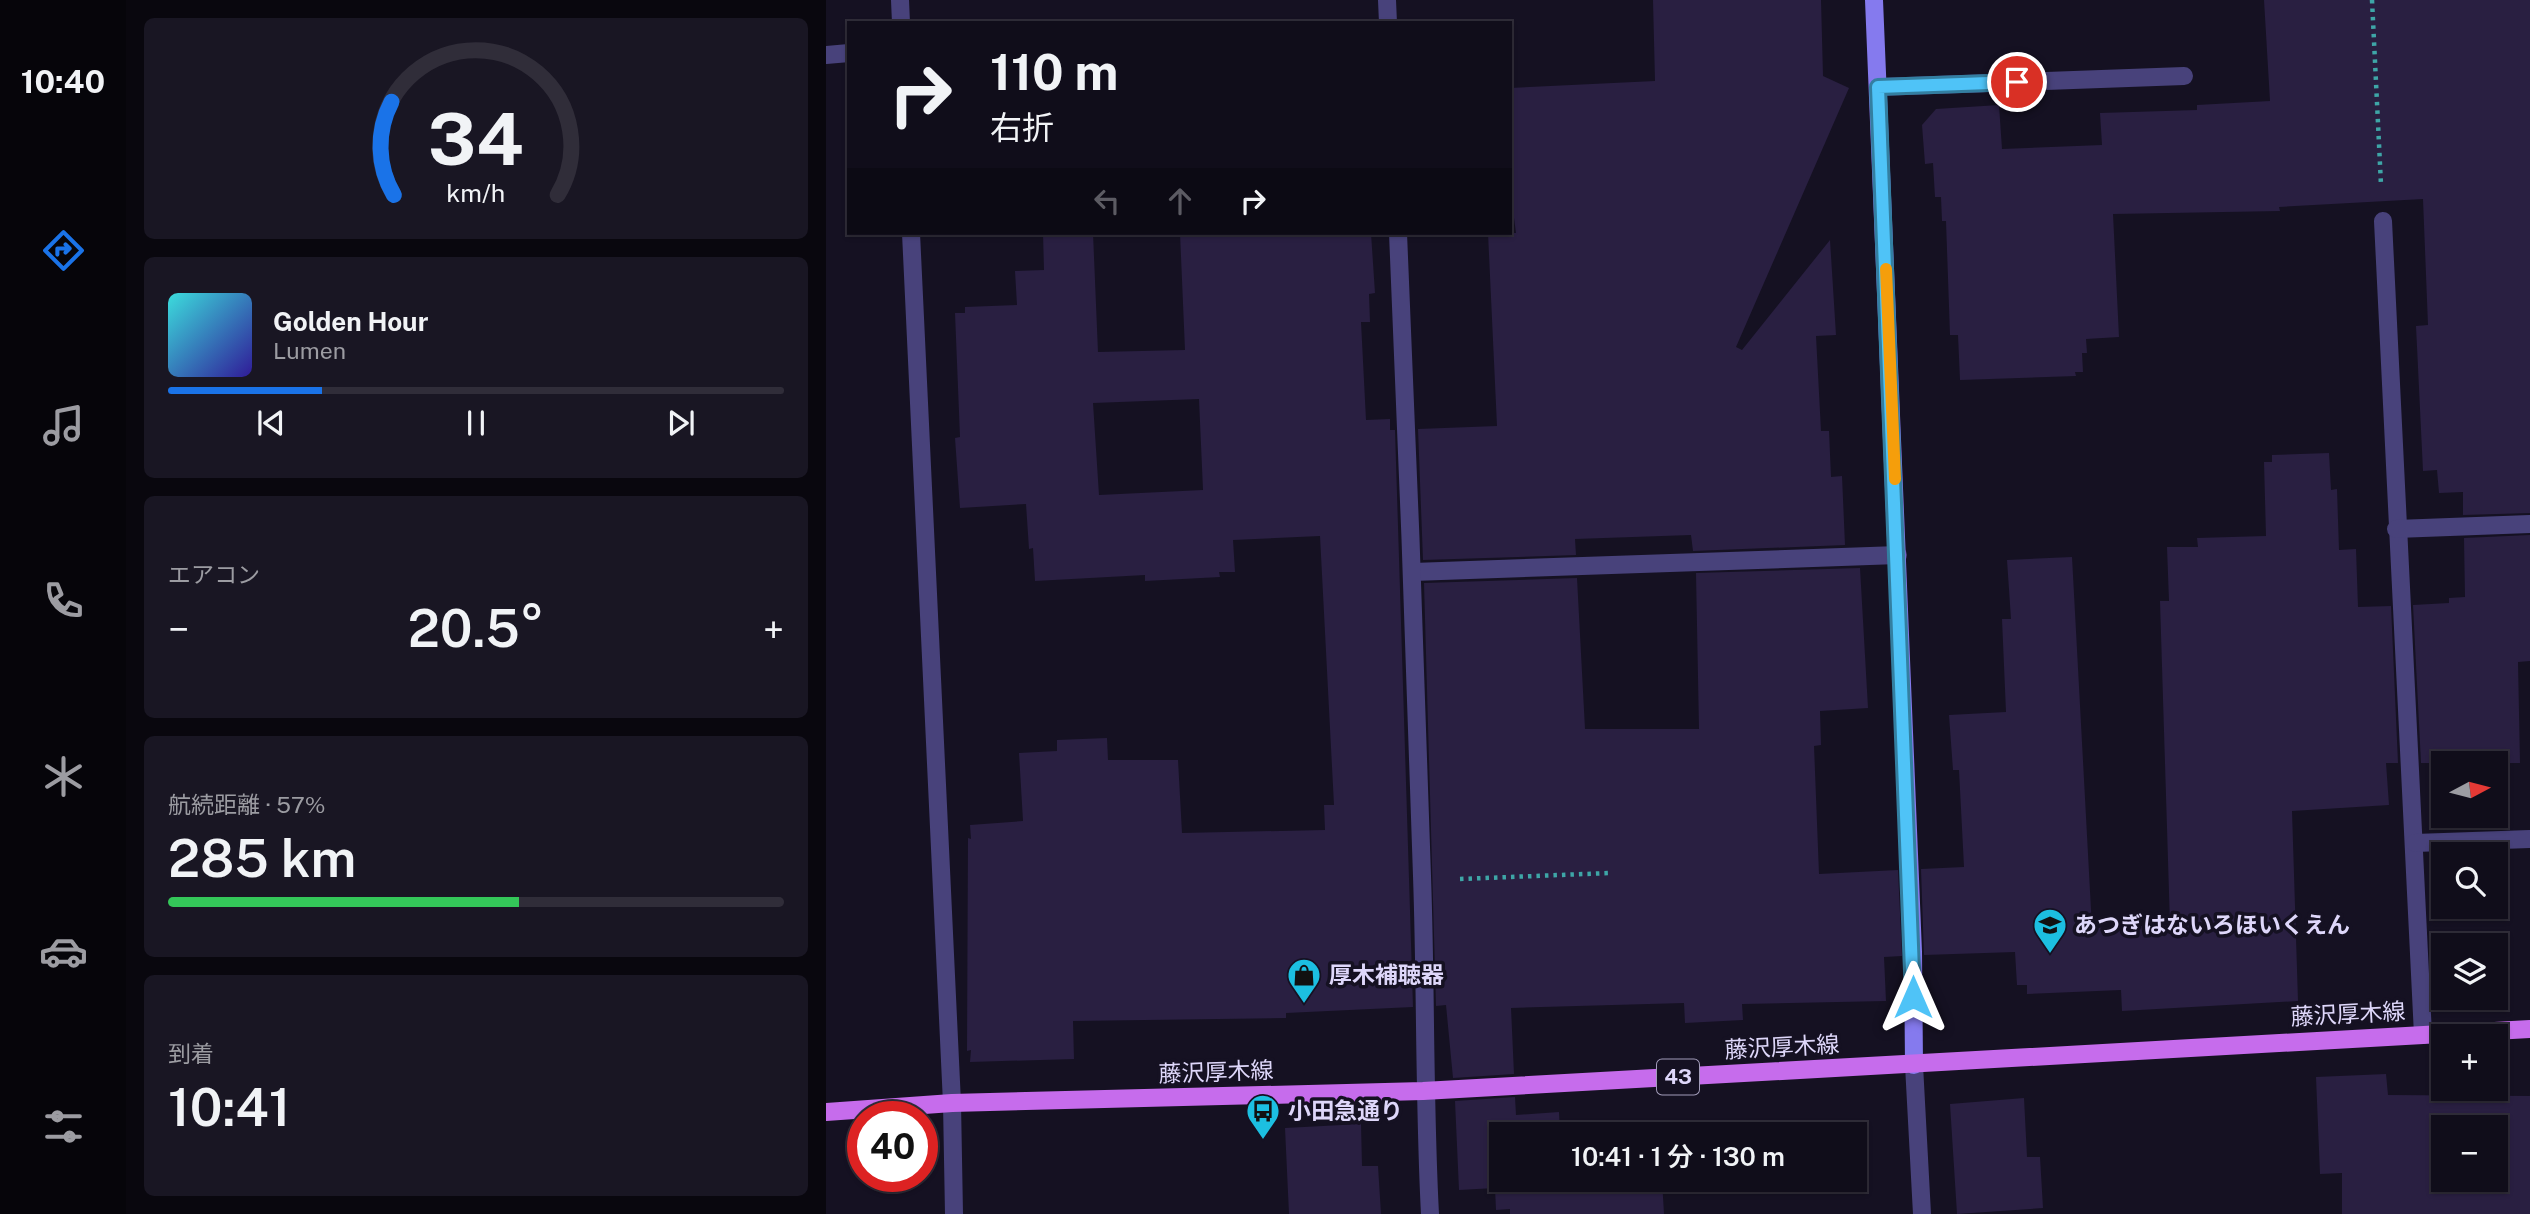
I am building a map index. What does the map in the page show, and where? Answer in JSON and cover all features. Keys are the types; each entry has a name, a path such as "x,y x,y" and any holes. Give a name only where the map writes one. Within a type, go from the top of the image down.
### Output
{"main road":[{"name":"藤沢厚木線","path":"826,1112 953,1103 1423,1091 2530,1029"}],"street":[{"path":"900,0 901,21"},
{"path":"1387,0 1388,21"},
{"path":"1874,0 1913,952 1914,1065 1922,1214"},
{"path":"826,55 847,53"},
{"path":"1878,87 2184,76"},
{"path":"2383,221 2396,529 2415,843 2423,1035"},
{"path":"911,235 953,1103 954,1214"},
{"path":"1398,235 1413,572 1422,881 1423,1091 1430,1214"},
{"path":"2396,529 2530,524"},
{"path":"1413,572 1898,555"},
{"path":"2415,843 2530,839"}],"path":[{"path":"2372,0 2383,221"},
{"path":"1422,881 1609,873"}],"building":[{"path":"1653,0 1821,0 1823,76 1849,88 1736,347 1742,350 1830,240 1836,335 1816,336 1821,431 1829,431 1831,477 1842,476 1845,545 1693,551 1691,535 1575,539 1576,555 1423,560 1418,429 1497,426 1488,235 1516,233 1512,203 1512,88 1655,81"},
{"path":"2264,0 2530,0 2530,513 2463,515 2463,492 2439,493 2437,470 2423,471 2416,326 2428,325 2423,199 2279,207 2280,211 2113,214 2119,337 2086,339 2087,353 2082,353 2083,372 2075,372 2076,376 1960,380 1958,335 1950,335 1946,221 1942,221 1941,197 1935,197 1933,163 1925,164 1922,125 1936,109 1999,105 2002,149 2102,145 2100,113 2197,110 2197,105 2270,101"},
{"path":"1043,235 1093,235 1098,352 1185,350 1180,235 1371,235 1375,293 1369,294 1370,322 1361,322 1366,420 1390,419 1390,430 1395,430 1413,1007 1286,1013 1286,1018 1073,1021 1074,1059 970,1062 971,1050 967,1051 970,825 1023,821 1019,753 1057,751 1057,740 1107,738 1108,760 1178,760 1182,833 1325,830 1324,805 1334,805 1320,536 1233,540 1235,572 1219,572 1220,577 1145,581 1145,575 1035,581 1033,548 1029,549 1026,504 960,508 955,438 960,437 955,313 965,313 965,307 1017,305 1015,271 1044,270","holes":["1199,399 1203,490 1099,495 1093,403"]},
{"path":"2329,453 2331,490 2337,489 2339,550 2356,549 2358,607 2391,606 2398,763 2386,763 2389,805 2292,811 2298,1001 2122,1011 2121,990 2027,994 2027,985 2017,985 2015,952 1924,955 1921,869 1964,867 1959,770 1953,770 1949,715 2006,712 2002,619 2011,619 2007,560 2072,557 2092,928 2170,925 2160,601 2169,601 2167,547 2198,547 2197,538 2266,536 2264,462 2272,462 2272,455"},
{"path":"2530,535 2530,661 2518,662 2520,763 2508,763 2508,751 2431,751 2431,763 2421,763 2413,605 2449,603 2449,598 2465,597 2464,538"},
{"path":"1860,568 1868,708 1820,711 1821,745 1814,746 1819,874 1898,870 1902,956 1884,957 1886,1001 1742,1004 1743,1020 1685,1023 1684,1003 1511,1008 1514,1074 1453,1078 1446,1005 1436,1006 1424,583 1577,578 1585,729 1699,729 1696,573"},
{"path":"2386,1074 2388,1095 2431,1095 2431,1101 2508,1101 2508,1096 2530,1096 2530,1214 2342,1214 2342,1173 2320,1174 2316,1077"},
{"path":"1515,1097 1516,1115 1559,1112 1559,1122 1489,1122 1489,1188 1459,1190 1455,1101"},
{"path":"2024,1098 2027,1157 2040,1157 2043,1208 1957,1214 1950,1104"},
{"path":"1361,1124 1362,1166 1378,1166 1381,1214 1289,1214 1285,1128"},
{"path":"1495,1192 1663,1192 1664,1214 1510,1214 1510,1209 1496,1210"}],"slow traffic":[{"path":"1886,269 1895,479"}],"place":[{"name":"あつぎはないろほいくえん","path":"2050,955"},
{"name":"厚木補聴器","path":"1304,1005"},
{"name":"小田急通り","path":"1263,1141"}],"route":[{"path":"1913,997 1878,87 2017,82"}]}
